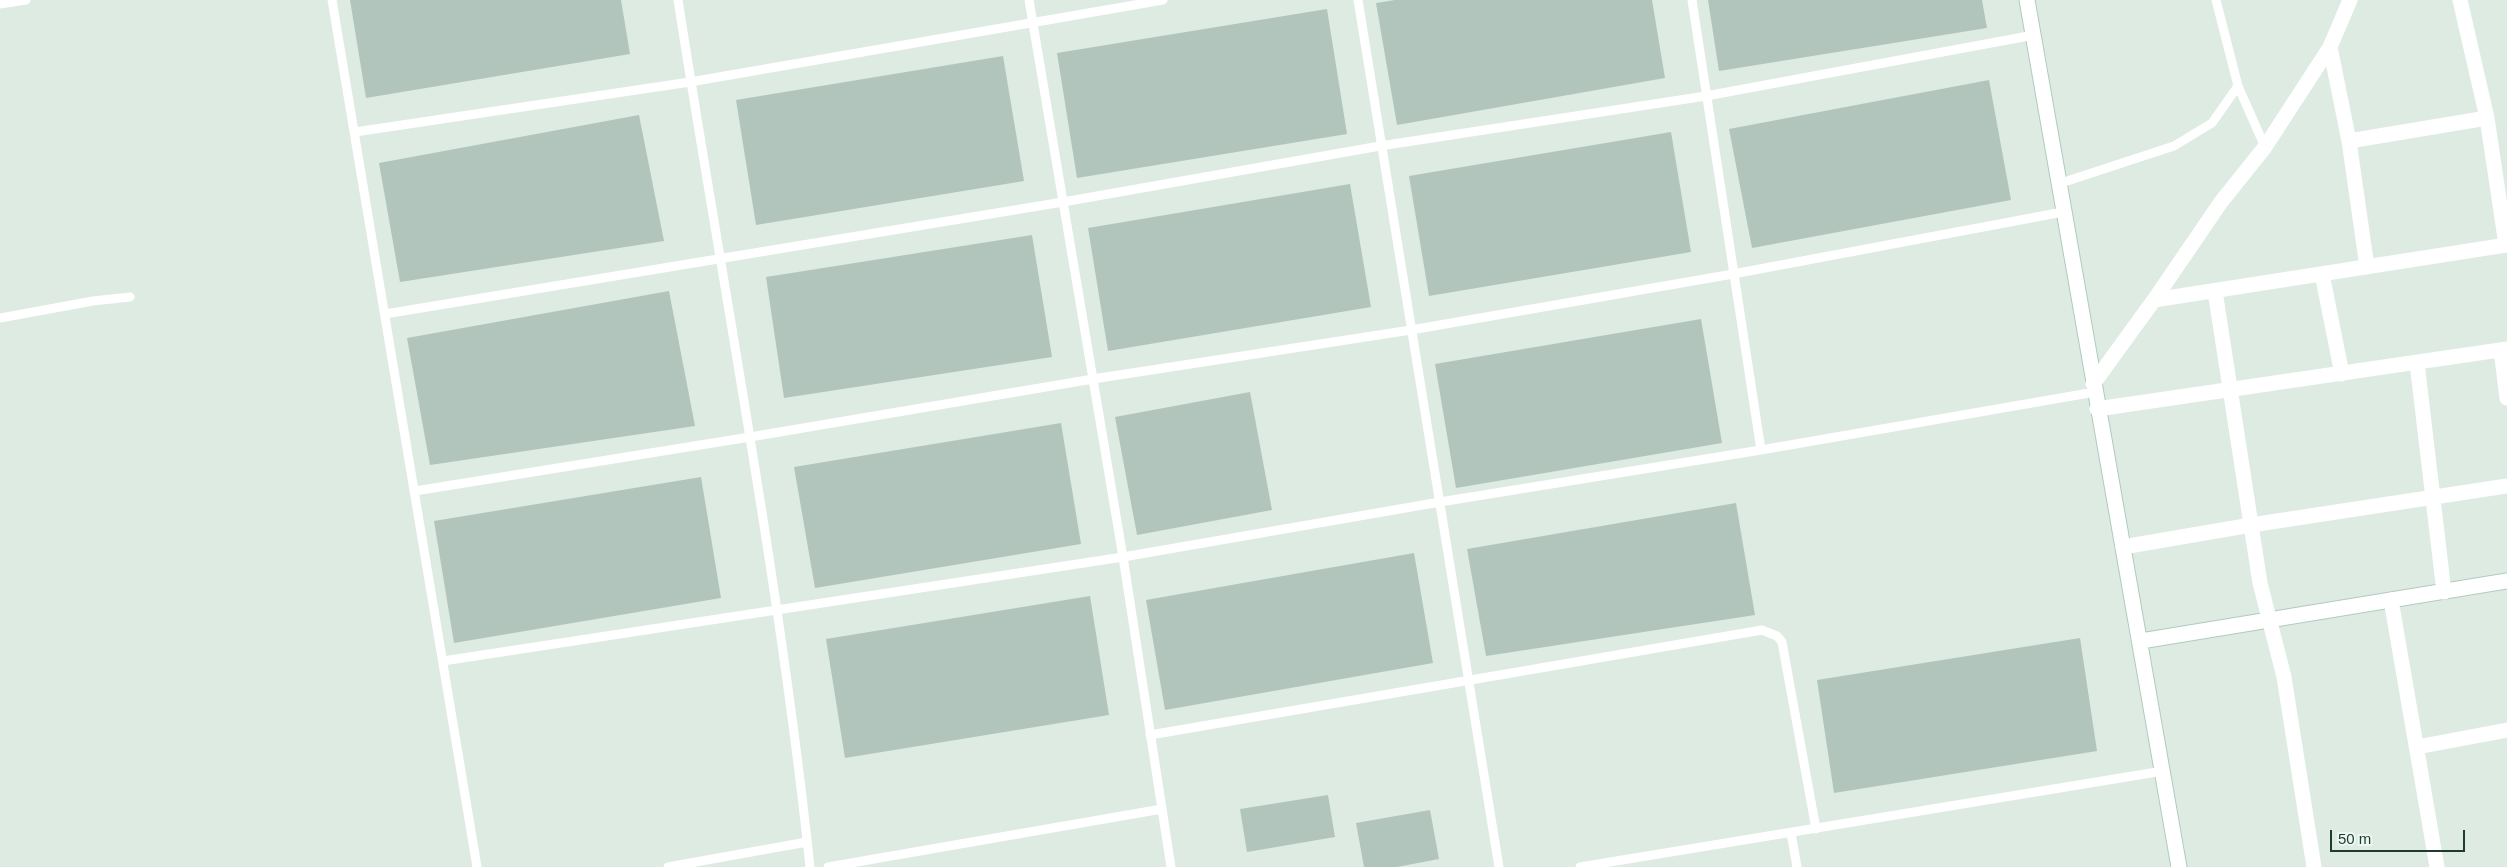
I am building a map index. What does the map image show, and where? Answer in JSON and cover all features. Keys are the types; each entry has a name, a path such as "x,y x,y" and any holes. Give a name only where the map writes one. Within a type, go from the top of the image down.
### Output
{"street":[{"path":"2027,0 2097,409 2141,641 2179,867"},
{"path":"2094,388 2220,202 2265,147 2330,47 2350,0"},
{"path":"2154,300 2506,245 2487,118 2460,0"},
{"path":"2330,47 2349,141 2367,267"},
{"path":"2349,141 2487,118"},
{"path":"2322,274 2342,374"},
{"path":"2214,290 2251,525 2269,621 2284,677 2314,867"},
{"path":"2097,409 2504,350 2507,398"},
{"path":"2417,362 2444,592"},
{"path":"2122,547 2251,525 2507,486"},
{"path":"2141,641 2507,582"},
{"path":"2391,600 2437,867"},
{"path":"2417,747 2507,730"}],"lane":[{"path":"0,4 26,0"},
{"path":"332,0 477,867"},
{"path":"678,0 777,610 810,867"},
{"path":"1028,0 1124,557 1171,867"},
{"path":"355,132 690,82 1163,0"},
{"path":"1358,0 1380,146 1499,867"},
{"path":"1692,0 1761,450"},
{"path":"2216,0 2238,86 2265,147"},
{"path":"384,314 720,257 1063,202 1380,146 1706,96 2034,35"},
{"path":"2058,184 2174,146 2212,123 2238,86"},
{"path":"415,490 750,437 1093,379 1411,330 1733,274 2063,212"},
{"path":"0,318 93,301 130,297"},
{"path":"443,661 1124,557 1440,502 1761,450 2094,388"},
{"path":"1150,735 1752,630 1770,631 1782,642 1816,829"},
{"path":"1580,867 2163,771"},
{"path":"828,867 1162,810"},
{"path":"1792,833 1797,867"},
{"path":"668,867 808,842"}],"building":[{"path":"350,0 621,0 630,54 366,98"},
{"path":"1395,0 1652,0 1665,78 1397,125 1376,3"},
{"path":"1708,0 1982,0 1987,28 1719,71"},
{"path":"1327,9 1347,134 1077,178 1057,53"},
{"path":"1003,56 1024,181 756,225 736,100"},
{"path":"1989,80 2011,200 1752,248 1729,129"},
{"path":"639,115 664,241 400,282 379,163"},
{"path":"1671,132 1691,252 1429,296 1409,176"},
{"path":"1350,184 1371,307 1108,351 1088,228"},
{"path":"1032,235 1052,357 784,398 766,277"},
{"path":"669,291 695,426 430,465 407,338"},
{"path":"1701,319 1722,443 1456,488 1435,364"},
{"path":"1250,392 1272,510 1137,535 1115,417"},
{"path":"1061,423 1081,544 815,588 794,467"},
{"path":"701,477 721,598 454,643 434,521"},
{"path":"1736,503 1755,615 1486,656 1467,549"},
{"path":"1414,553 1433,663 1165,710 1146,600"},
{"path":"1090,596 1109,715 845,758 826,639"},
{"path":"2080,638 2097,751 1834,793 1817,680"},
{"path":"1328,795 1335,837 1247,852 1240,809"},
{"path":"1430,810 1439,859 1397,867 1364,867 1356,823"}]}
